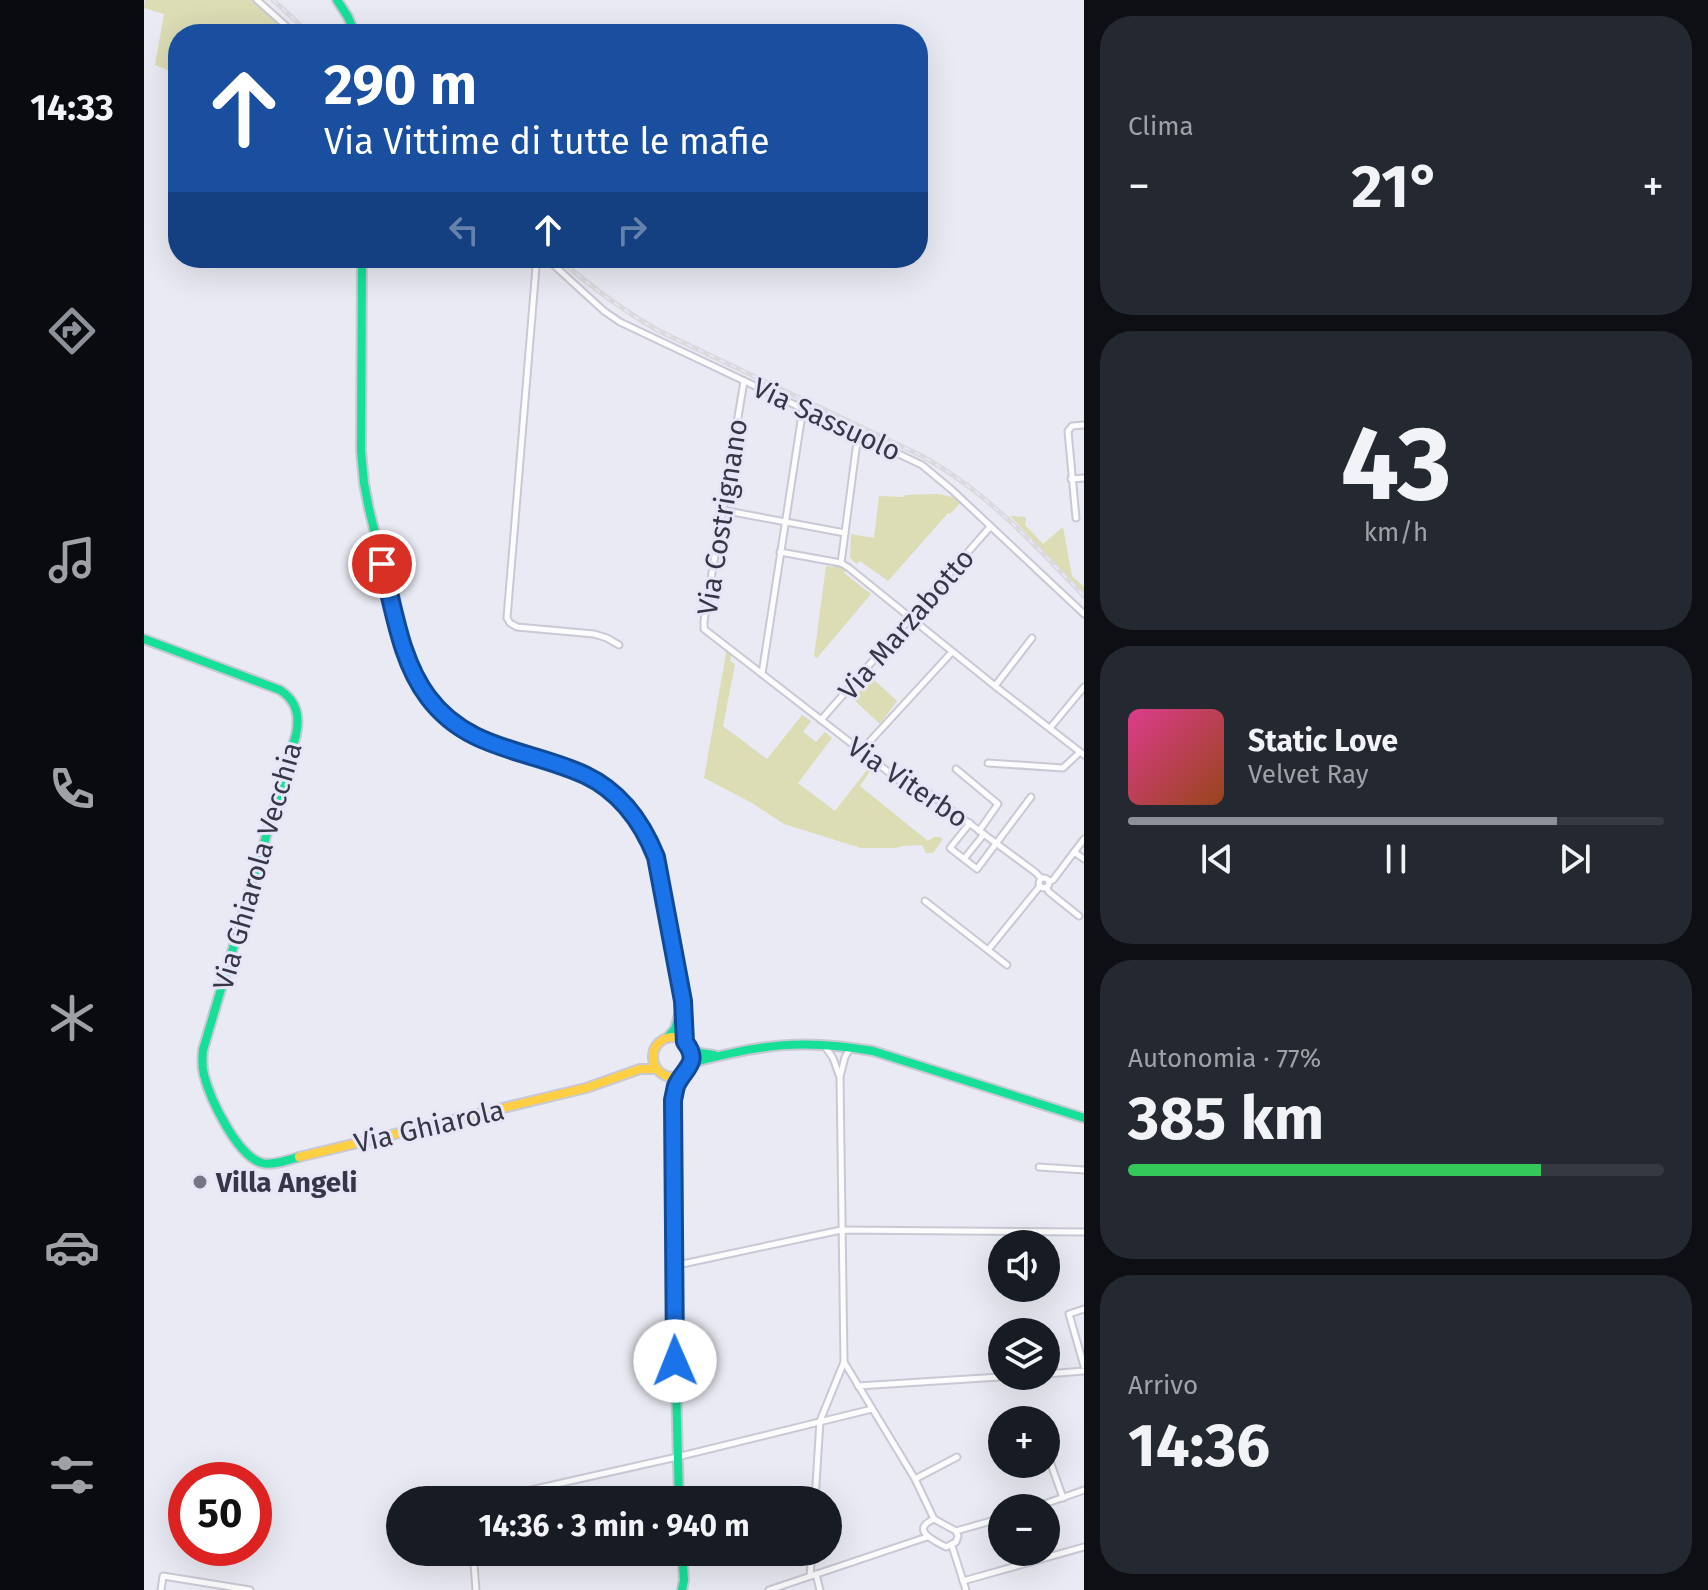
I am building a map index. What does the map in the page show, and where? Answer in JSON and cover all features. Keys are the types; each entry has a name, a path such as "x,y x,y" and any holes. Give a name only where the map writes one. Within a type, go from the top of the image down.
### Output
{"main road":[{"path":"337,0 351,24"},
{"path":"362,268 361,451 364,483 411,669 426,696 463,731 486,742 587,776 607,789 637,819 656,857 683,1001 687,1045 692,1058 673,1100 678,1486"},
{"name":"Via Ghiarola Vecchia","path":"144,639 280,690 294,701 299,716 293,746 203,1050"},
{"path":"683,1001 675,1029 657,1045 653,1056 656,1069 665,1076 684,1074"},
{"path":"667,1038 673,1038 700,1053 720,1056"},
{"path":"691,1063 769,1045 796,1043 851,1047 873,1051 1084,1118"},
{"name":"Via Ghiarola","path":"203,1050 203,1075 216,1105 248,1156 269,1164 573,1091 615,1080 640,1069 656,1069"},
{"name":"Via Ghiarola","path":"631,1073 653,1056"},
{"path":"665,1076 673,1100"},
{"path":"683,1566 684,1587"}],"street":[{"path":"257,0 284,24"},
{"path":"536,268 507,618 517,627 594,634 619,645"},
{"name":"Via Sassuolo","path":"557,268 620,322 922,465 1084,614"},
{"name":"Via Costrignano","path":"744,381 703,625 707,632 762,675"},
{"path":"762,675 803,408"},
{"path":"1076,518 1068,431 1072,426 1084,425"},
{"path":"841,563 858,434"},
{"path":"1071,479 1084,478"},
{"path":"722,510 845,533"},
{"name":"Via Marzabotto","path":"821,720 990,527"},
{"path":"780,552 841,563 1082,754 1063,768 988,763"},
{"path":"995,686 1032,638"},
{"path":"861,751 952,652"},
{"name":"Via Viterbo","path":"762,675 909,788 927,792 970,823 1035,872 1041,878 1039,882 1045,885"},
{"path":"1050,728 1084,687"},
{"path":"956,769 998,804 964,859"},
{"name":"Via Viterbo","path":"996,843 1031,797"},
{"path":"970,823 950,848 977,869 996,843"},
{"path":"988,950 1045,885 1053,880 1084,839"},
{"path":"1074,852 1084,859"},
{"path":"1045,885 1049,892 1079,916"},
{"path":"925,901 1007,965"},
{"path":"824,1044 840,1077"},
{"path":"816,1486 820,1421 844,1362 840,1077 851,1047"},
{"path":"1039,1167 1084,1170"},
{"path":"673,1266 841,1230 1084,1232"},
{"path":"1060,1372 1084,1369 1069,1314 1084,1309"},
{"path":"844,1362 915,1479 934,1519 956,1531 988,1522"},
{"path":"858,1386 988,1378"},
{"path":"548,1486 872,1409"},
{"path":"915,1479 957,1457"},
{"path":"1056,1478 1063,1498"},
{"path":"1060,1499 1084,1490"},
{"path":"934,1519 925,1525 927,1537 946,1547 952,1546 957,1540 956,1531"},
{"path":"769,1590 927,1537"},
{"path":"952,1546 966,1590"},
{"path":"963,1581 1084,1547"},
{"path":"474,1566 476,1590"},
{"path":"813,1566 820,1590"},
{"path":"161,1590 163,1576 250,1590"}],"green space":[{"path":"145,0 252,0 279,24 168,24 168,70 155,65 164,14 144,8"},
{"path":"938,494 953,497 960,503 888,581 860,561 857,564 850,558 851,534 874,538 879,496"},
{"path":"1010,516 1026,517 1025,525 1043,544 1063,527 1072,576 1084,587 1084,593"},
{"path":"834,563 847,568 844,573 871,594 817,658 814,656 826,566 833,567"},
{"path":"727,648 732,652 730,661 735,664 723,726 767,759 802,715 811,721 803,732 816,742 825,732 832,738 798,783 835,811 870,766 872,768 860,786 928,841 934,837 943,839 933,853 926,853 922,845 861,848 784,824 704,778"},
{"path":"872,678 897,701 880,724 853,699"}],"railway":[{"path":"273,0 299,24"},
{"path":"570,268 632,315 659,331 922,456 945,470 1008,520 1084,596"}],"traffic: fast":[{"path":"337,0 351,24"},
{"path":"362,268 361,451 364,483 410,666 438,711 469,735 568,770 592,782 615,797 636,819 650,844 662,885 677,970 685,1042"},
{"path":"144,639 280,690 296,710 296,735 202,1060 212,1098 243,1150 266,1164 299,1157"},
{"path":"667,1038 675,1029 680,1011"},
{"path":"691,1063 781,1045 848,1047 873,1051 1084,1118"},
{"path":"689,1047 714,1055"},
{"path":"679,1486 673,1266 673,1100 684,1074"},
{"path":"682,1590 683,1566"}],"traffic: slow":[{"path":"673,1037 687,1043 693,1057 687,1071 673,1077 659,1071 653,1057 659,1043 673,1037"},
{"path":"299,1157 586,1088 640,1069 656,1069"}],"place":[{"name":"Villa Angeli","path":"200,1182"}],"route":[{"path":"382,564 411,669 426,696 446,718 463,731 486,742 587,776 607,789 637,819 656,857 683,1001 685,1042 692,1052 691,1063 677,1086 673,1100 675,1361"}]}
